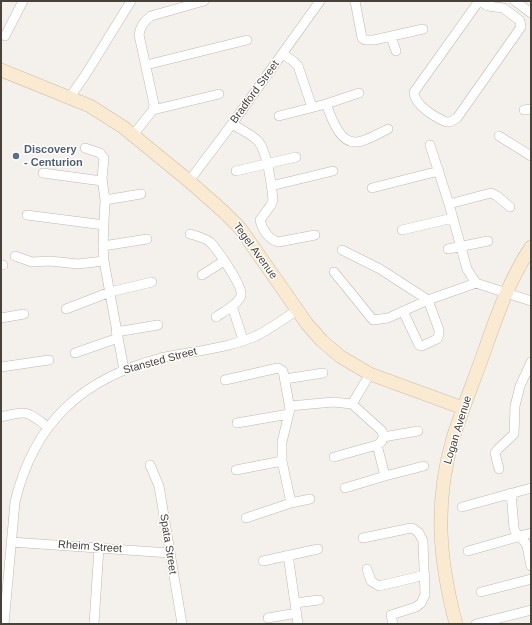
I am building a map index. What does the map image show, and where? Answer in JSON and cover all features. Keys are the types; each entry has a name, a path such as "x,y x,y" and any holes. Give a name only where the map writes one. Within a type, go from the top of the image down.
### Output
{"street":[{"path":"5,36 23,1"},
{"path":"70,97 131,1"},
{"path":"153,110 153,100 139,35 140,28 147,19 159,13 204,1"},
{"name":"Bradford Street","path":"189,181 283,54 320,1"},
{"path":"355,1 363,39 367,41 391,37 423,28"},
{"path":"479,1 488,6 503,8 520,21 521,27 457,118 450,122 446,122 419,104 414,92 479,1"},
{"path":"515,1 531,13"},
{"path":"391,37 396,51"},
{"path":"146,65 247,40"},
{"path":"283,54 298,66 312,106"},
{"name":"Tegel Avenue","path":"1,70 90,106 133,135 189,181 240,228 297,310 316,334 341,357 370,374 463,408"},
{"path":"279,116 312,106 326,104 360,93"},
{"path":"133,135 153,110 219,94"},
{"path":"326,104 336,128 347,140 351,142 360,142 388,129"},
{"path":"232,124 258,141 262,147 271,186 272,203 260,220 266,234 275,242 315,235"},
{"path":"500,136 531,156"},
{"path":"430,145 449,204 467,269 476,282 531,302"},
{"path":"85,148 100,153 104,158 102,181 105,200 103,246 104,261 124,370"},
{"path":"236,171 296,157"},
{"path":"271,186 333,171"},
{"path":"372,188 438,171"},
{"path":"43,173 102,181"},
{"path":"449,204 492,193 510,207"},
{"path":"105,200 141,194"},
{"path":"27,215 104,225"},
{"path":"402,230 453,218"},
{"path":"190,234 203,238 210,243 224,261 242,292 239,299 232,306 216,317"},
{"path":"103,246 147,239"},
{"path":"448,249 488,241"},
{"name":"Logan Avenue","path":"456,624 448,596 444,570 441,519 442,493 447,464 463,408 506,293 531,247"},
{"path":"342,250 380,269 428,300 439,330 436,340 422,346 419,345 403,311"},
{"path":"15,256 32,262 50,261 78,264 104,261"},
{"path":"202,275 224,261"},
{"path":"334,272 373,320 388,318 428,300 476,282"},
{"path":"66,309 110,292 152,282"},
{"path":"232,306 243,340"},
{"name":"Stansted Street","path":"4,624 15,502 22,476 31,454 48,427 62,410 78,396 124,370 164,358 243,340 263,332 297,310"},
{"path":"1,318 24,314"},
{"path":"75,353 117,335 158,325"},
{"path":"1,367 49,360"},
{"path":"499,469 495,453 514,434 515,406 520,386 531,362"},
{"path":"225,380 278,368 283,371 290,410 282,442 282,461 292,503"},
{"path":"285,379 323,373"},
{"path":"352,404 370,374"},
{"path":"237,423 290,410 333,402 352,404 380,428 383,437 381,442 377,445 334,457"},
{"path":"1,417 18,412 27,413 48,427"},
{"path":"383,437 418,431"},
{"path":"377,445 385,476"},
{"path":"236,470 282,461"},
{"name":"Spata Street","path":"150,465 159,486 182,624"},
{"path":"346,488 424,466"},
{"path":"462,507 531,488"},
{"path":"511,493 514,528 516,533 527,546 531,566"},
{"path":"246,518 292,503 310,499"},
{"path":"363,538 402,529 414,529 419,533 422,541 425,592 421,603 416,607 391,615 393,624"},
{"path":"468,551 531,533"},
{"name":"Rheim Street","path":"11,542 170,553"},
{"path":"94,624 99,548"},
{"path":"263,561 318,549"},
{"path":"288,556 298,624"},
{"path":"367,569 370,582 379,586 425,575"},
{"path":"480,592 531,578"},
{"path":"268,618 319,600"},
{"path":"476,624 531,610"}],"place":[{"name":"Discovery - Centurion","path":"16,156"}]}
